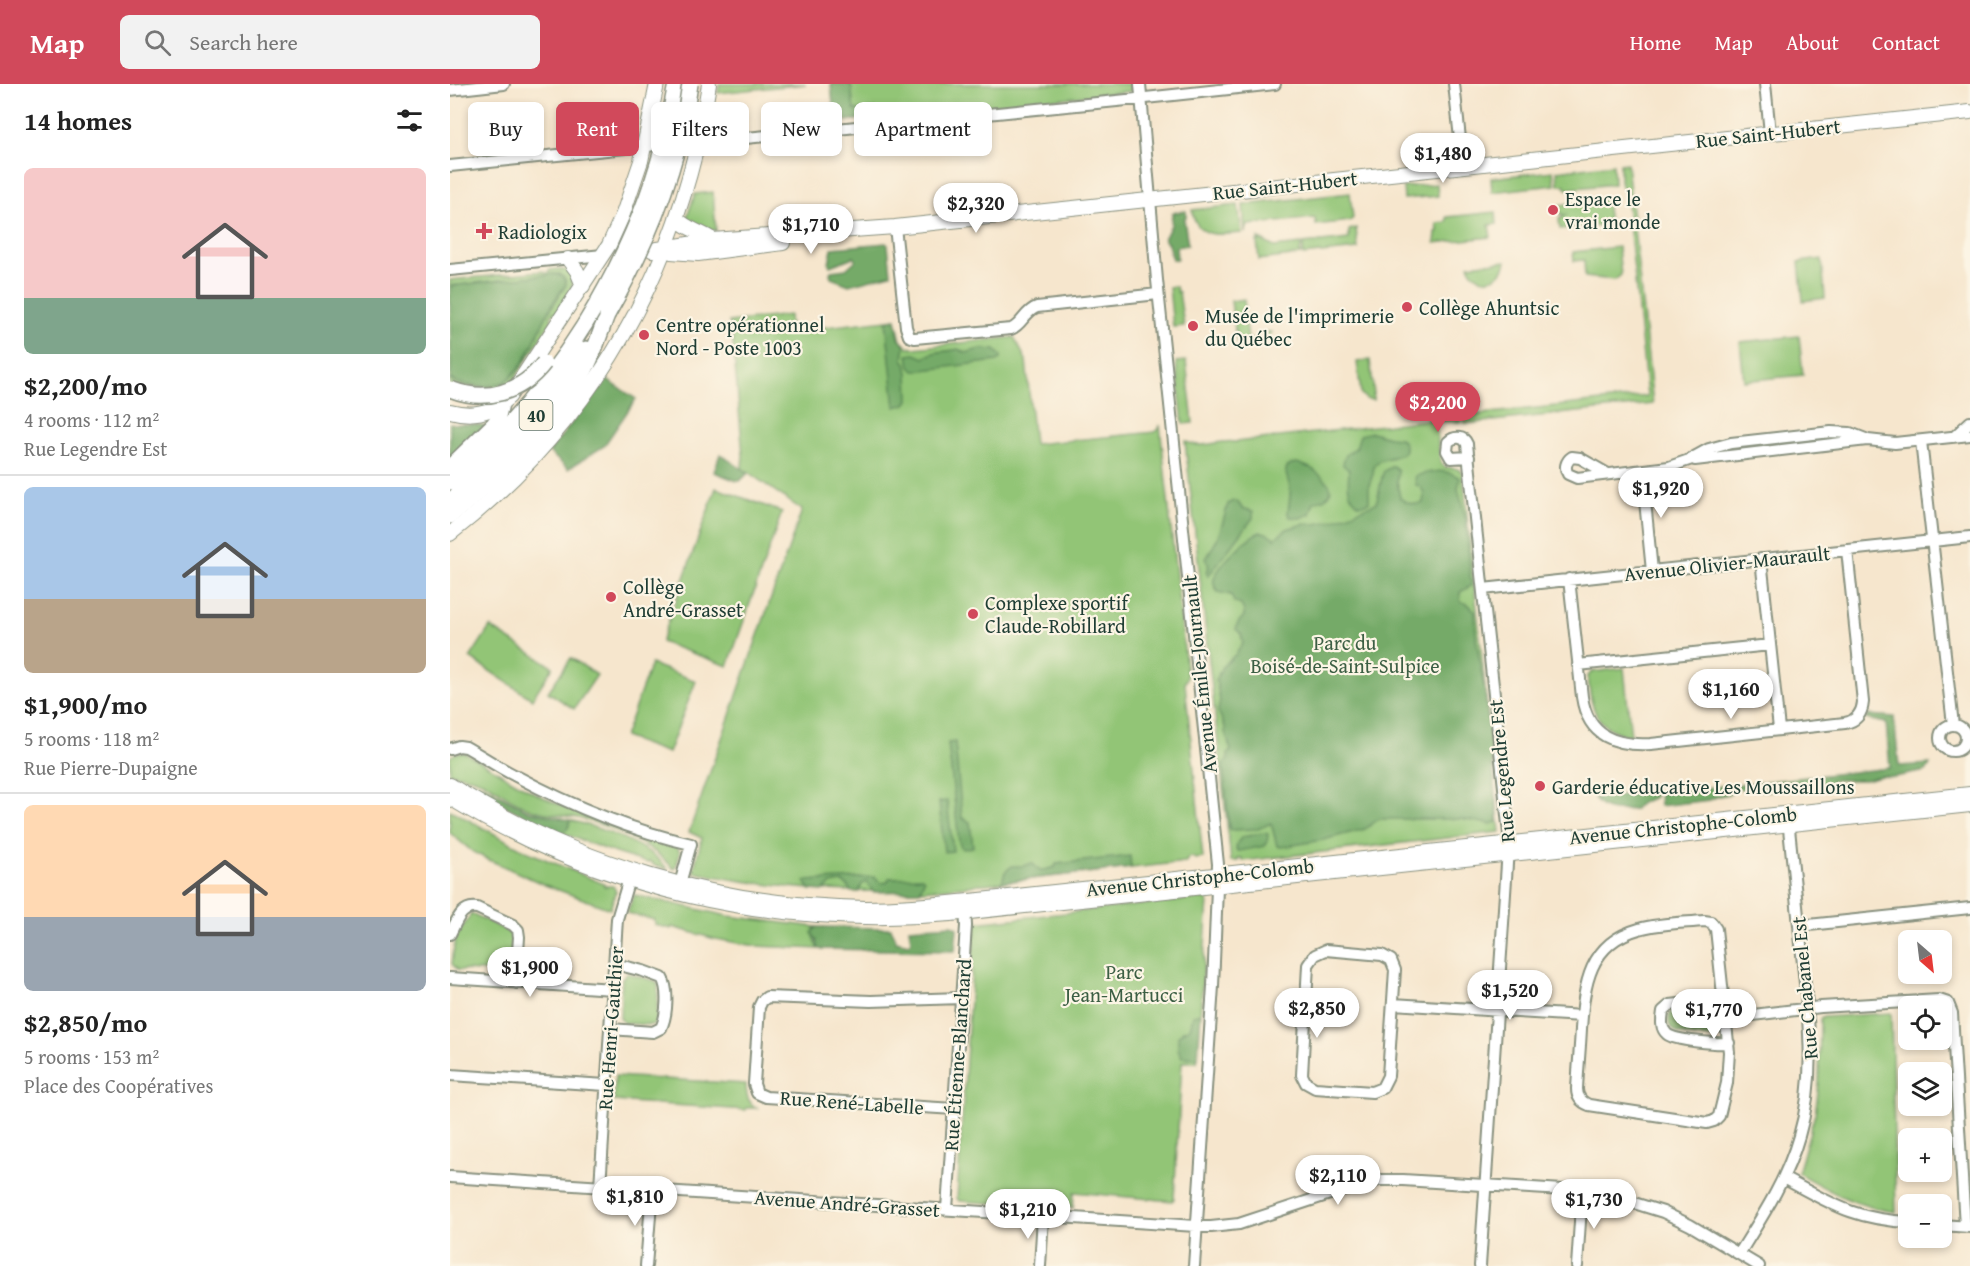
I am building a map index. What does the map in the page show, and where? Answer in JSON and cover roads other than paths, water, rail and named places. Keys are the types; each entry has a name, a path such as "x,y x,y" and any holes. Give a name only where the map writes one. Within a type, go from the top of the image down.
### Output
{"highway":[{"name":"40","path":"450,482 478,457 528,404 585,324 622,259 647,199 663,146 676,84"},
{"path":"454,508 510,462 566,398 584,373 607,315 639,255 657,213 679,141 690,84"},
{"path":"450,389 483,396 501,394 516,388 534,375 585,324"},
{"path":"450,467 490,429 497,420 501,404"}],"main road":[{"path":"450,411 471,415 488,411 501,404 514,390 583,286 609,255 650,146 657,84"},
{"path":"704,102 709,84"},
{"name":"Rue Saint-Hubert","path":"665,250 713,240 890,227 1970,112"},
{"path":"450,534 516,476 544,446 594,382 622,338 649,288 665,250 676,218 689,156"},
{"path":"676,218 684,226 707,235 713,240"},
{"name":"Rue Saint-Hubert","path":"665,250 698,254 720,252 890,227"},
{"path":"568,259 577,271 583,286"},
{"name":"Avenue Christophe-Colomb","path":"450,785 491,810 540,835 630,875"},
{"name":"Avenue Christophe-Colomb","path":"450,798 533,843 586,866 630,875 679,889 820,906 876,908 964,907 1788,819 1970,794"},
{"name":"Avenue Christophe-Colomb","path":"1788,819 1970,805"}],"street":[{"path":"450,90 504,84"},
{"name":"Avenue Émile-Journault","path":"1140,84 1158,294 1217,846 1218,880 1194,1266"},
{"path":"749,137 1275,84"},
{"path":"1454,84 1463,166"},
{"path":"1765,84 1770,133"},
{"path":"450,166 650,146"},
{"path":"890,227 906,327 909,336 915,338 1011,329 1018,325 1031,309 1037,307 1158,294"},
{"path":"450,270 609,255"},
{"path":"1954,437 1970,422"},
{"path":"1608,474 1669,468 1689,460 1868,440 1896,443 1970,435"},
{"path":"1921,441 1953,725"},
{"name":"Rue Legendre Est","path":"1469,457 1509,824 1480,1266"},
{"path":"1642,471 1652,570"},
{"name":"Avenue Olivier-Maurault","path":"1483,589 1970,537"},
{"path":"1569,579 1582,702 1586,714 1600,733 1615,741 1632,745 1651,744 1848,722 1856,718 1863,702 1847,550"},
{"path":"1761,559 1779,729"},
{"path":"1578,665 1770,645"},
{"path":"450,749 459,746 466,747 511,774 564,800 624,824 691,844 679,889"},
{"name":"Rue Chabanel Est","path":"1740,1254 1784,1178 1801,1129 1808,1093 1811,1056 1808,1009 1788,819"},
{"name":"Rue Henri-Gauthier","path":"600,1187 618,915 630,875"},
{"path":"450,934 463,911 470,907 513,925 519,934 516,982"},
{"name":"Rue Étienne-Blanchard","path":"947,1209 961,998 964,907"},
{"path":"1799,926 1970,908"},
{"path":"1704,921 1714,925 1717,933 1729,1043 1729,1064 1720,1114 1714,1121 1701,1122 1589,1105 1581,1100 1577,1092 1582,1016 1586,982 1590,970 1608,946 1623,935 1654,926 1704,921"},
{"path":"1326,950 1379,954 1387,957 1395,970 1393,1004 1388,1078 1382,1088 1369,1092 1318,1088 1306,1083 1301,1069 1308,968 1312,957 1326,950"},
{"path":"610,1029 653,1032 661,1028 664,1018 666,986 662,978 649,972 615,964"},
{"path":"450,978 613,989"},
{"name":"Rue René-Labelle","path":"954,1109 766,1096 757,1093 754,1084 759,1007 767,997 871,1001 961,998"},
{"path":"1725,999 1670,1005 1663,1014 1662,1025 1666,1034 1672,1037 1729,1043"},
{"path":"1727,1018 1808,1009 1939,1000 1950,1005 1967,1226 1952,1225"},
{"path":"1393,1004 1582,1016"},
{"path":"450,1075 606,1086"},
{"name":"Avenue André-Grasset","path":"450,1177 1197,1227 1239,1224 1372,1181 1395,1179 1485,1185 1582,1192 1618,1198 1663,1212 1759,1266"},
{"path":"1784,1178 1847,1211 1878,1220 1898,1221"},
{"path":"646,1266 652,1190"},
{"path":"1577,1266 1582,1192"},
{"path":"1040,1266 1043,1216"}],"place":[{"name":"Espace le vrai monde","path":"1553,210"},
{"name":"Radiologix","path":"484,231"},
{"name":"Collège Ahuntsic","path":"1407,307"},
{"name":"Musée de l'imprimerie du Québec","path":"1193,326"},
{"name":"Centre opérationnel Nord - Poste 1003","path":"644,335"},
{"name":"Collège André-Grasset","path":"611,597"},
{"name":"Complexe sportif Claude-Robillard","path":"973,614"},
{"name":"Garderie éducative Les Moussaillons","path":"1540,786"}],"park label":[{"name":"Parc du Boisé-de-Saint-Sulpice","path":"1345,654"},
{"name":"Parc Jean-Martucci","path":"1124,982"}]}
